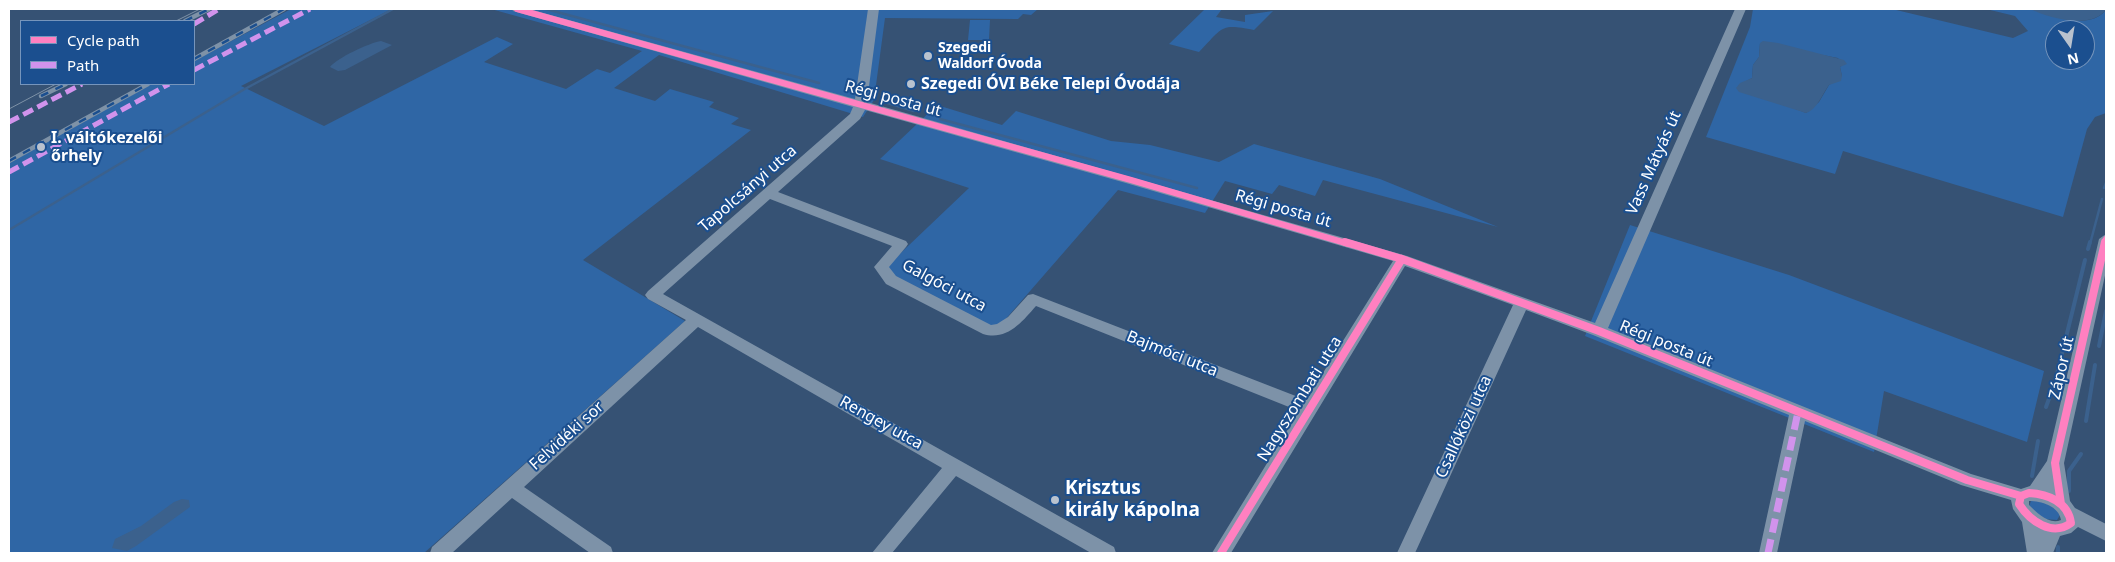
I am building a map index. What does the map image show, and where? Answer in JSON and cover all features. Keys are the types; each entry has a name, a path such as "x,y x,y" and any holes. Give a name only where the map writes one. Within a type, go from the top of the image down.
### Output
{"street":[{"name":"Régi posta út","path":"517,9 1131,180 1402,259 1599,331 2027,504"},
{"path":"860,105 874,9"},
{"name":"Vass Mátyás út","path":"1599,331 1741,9"},
{"name":"Tapolcsányi utca","path":"653,296 856,116 860,105"},
{"name":"Galgóci utca","path":"770,194 901,244 881,267 891,280 989,330 998,331 1006,328 1033,299"},
{"name":"Zápor út","path":"2063,518 2055,463 2106,239"},
{"name":"Nagyszombati utca","path":"1221,553 1402,259"},
{"name":"Rengey utca","path":"653,296 1107,553"},
{"name":"Bajmóci utca","path":"1033,299 1310,409"},
{"name":"Csallóközi utca","path":"1406,553 1522,302"},
{"name":"Felvidéki sor","path":"439,553 696,320"},
{"path":"1768,553 1798,412"},
{"name":"Zápor út","path":"2027,504 2055,463"},
{"path":"881,553 954,465"},
{"path":"511,487 604,553"},
{"path":"2027,504 2048,497 2063,518 2106,539"},
{"path":"2027,504 2106,533"},
{"path":"2027,504 2036,553"},
{"path":"2044,553 2063,518"}],"shaded area":[{"path":"291,9 392,9 241,86 324,126 497,37 513,44 484,62 566,89 597,69 610,73 642,51 491,9 1038,9 1031,15 1023,14 1018,19 885,18 874,100 863,117 659,55 614,88 655,101 670,89 714,102 709,107 739,118 731,124 751,130 583,260 685,321 424,553 9,553 9,163 150,85 195,85 195,60"},
{"path":"1205,9 1222,9 1216,17 1245,22 1245,15 1273,11 1254,30 1234,27 1222,29 1199,52 1169,44"},
{"path":"1753,9 1892,9 2013,38 2028,31 2015,16 1986,9 2029,9 2074,20 2045,20 2045,70 2095,70 2095,20 2089,20 2098,17 2106,10 2106,113 2095,117 2087,129 2063,217 1843,151 1835,174 1706,137 1750,27","holes":["1760,43 1838,58 1842,65 1840,67 1842,76 1829,85 1819,102 1806,113 1738,86 1752,78 1753,65 1759,57"]},
{"path":"2030,9 2106,9 2099,16 2090,20 2058,19"},
{"path":"970,20 990,20 989,40 968,40"},
{"path":"381,41 392,45 345,70 338,71 330,67 339,59 354,51"},
{"path":"1763,41 1844,60 1847,64 1840,67 1841,81 1829,85 1813,109 1806,113 1739,92 1736,88 1740,83 1752,78 1753,65 1759,57 1760,43"},
{"path":"937,105 1002,125 1016,111 1111,141 1150,145 1219,162 1254,144 1380,179 1498,227 1323,180 1315,196 1279,185 1272,194 1225,181 1205,213 1118,190 997,329 894,280 886,267 969,188 880,159"},
{"path":"1630,225 1789,275 2044,371 2027,442 1884,391 1874,452 1585,336"},
{"path":"182,499 189,500 190,507 136,546 127,551 112,548 115,539 141,526 174,502"},
{"path":"2039,500 2055,508 2060,515 2057,520 2043,519 2029,506 2031,501"}],"waterway":[{"path":"9,230 243,90 393,9"},
{"path":"546,9 819,83"},
{"path":"884,102 914,111"},
{"path":"940,119 1197,188"},
{"path":"2104,188 2106,183"},
{"path":"2090,244 2102,199"},
{"path":"2088,249 2090,242"},
{"path":"2057,374 2085,260"},
{"path":"2099,346 2106,311"},
{"path":"2086,421 2095,365"},
{"path":"2046,407 2054,385"},
{"path":"2032,476 2038,441"},
{"path":"2069,491 2069,471 2081,454"},
{"path":"2058,547 2058,553"}],"tram line":[{"path":"178,20 200,9"},
{"path":"9,109 54,85"}],"railway":[{"path":"187,20 209,9"},
{"path":"195,58 284,9"},
{"path":"41,96 64,85"},
{"path":"9,161 146,85"}],"marked path":[{"path":"195,23 219,9"},
{"path":"195,69 310,9"},
{"path":"9,122 80,85"},
{"path":"9,172 167,85"},
{"path":"1768,553 1798,412"}],"cycle path":[{"path":"517,9 1131,180 1402,259 1599,331 1967,480 2021,496"},
{"path":"2061,504 2055,463 2106,239"},
{"path":"1221,553 1402,259"},
{"path":"2029,493 2050,497 2062,505 2067,510 2071,523 2065,528 2058,529 2042,526 2028,516 2019,504 2021,496 2029,493"}],"place":[{"name":"Szegedi Waldorf Óvoda","path":"928,56"},
{"name":"Szegedi ÓVI Béke Telepi Óvodája","path":"911,84"},
{"name":"I. váltókezelői őrhely","path":"41,147"},
{"name":"Krisztus király kápolna","path":"1055,500"}]}
